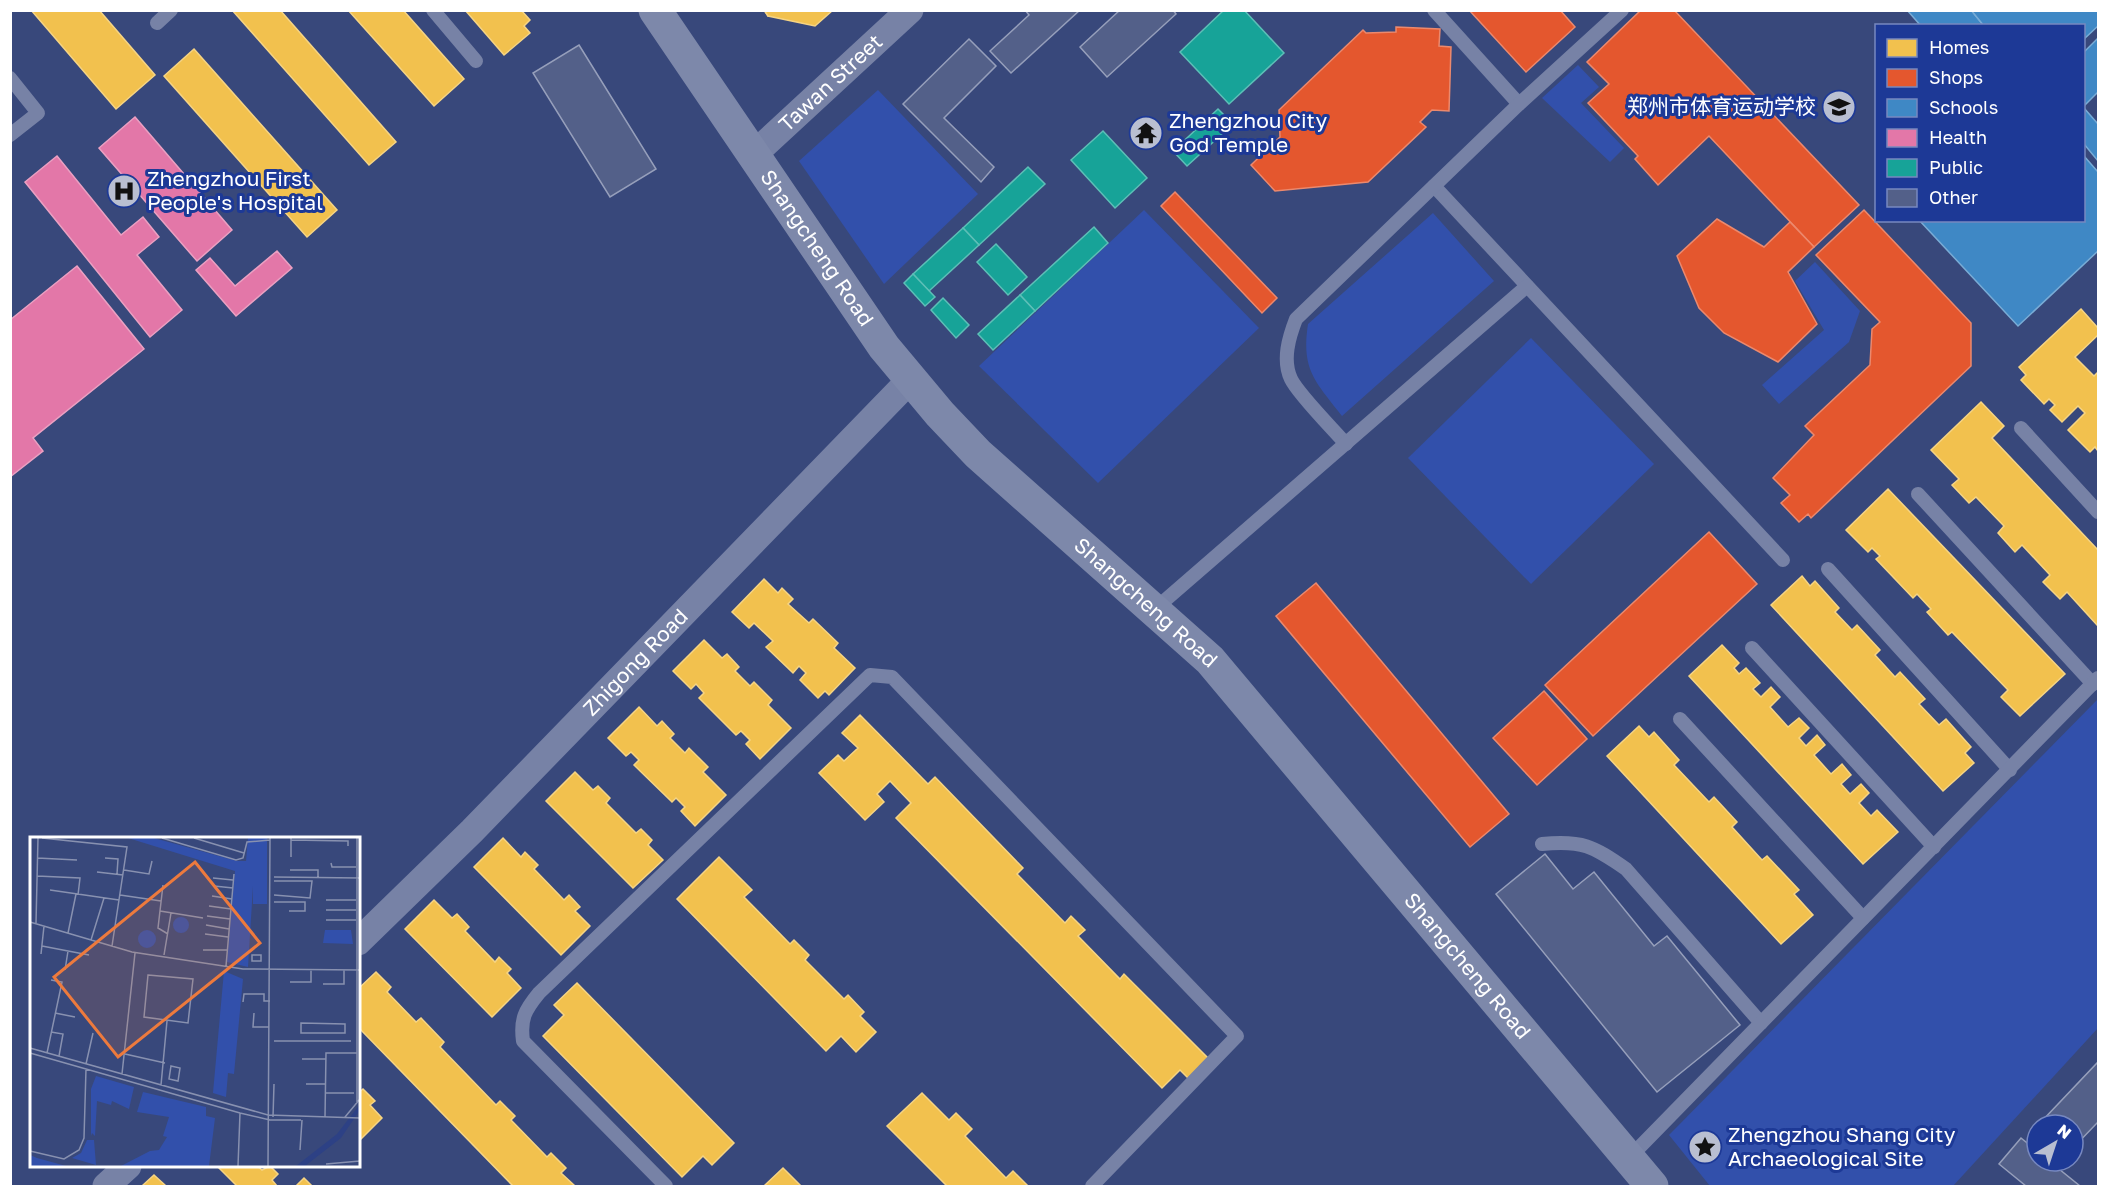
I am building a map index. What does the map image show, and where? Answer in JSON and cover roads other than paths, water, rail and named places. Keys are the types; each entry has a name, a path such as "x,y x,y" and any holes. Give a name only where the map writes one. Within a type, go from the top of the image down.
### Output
{"street":[{"name":"Shangcheng Road","path":"655,10 884,347 911,379 978,454 1210,660 1652,1186"},
{"name":"Tawan Street","path":"753,155 910,10"},
{"name":"Zhigong Road","path":"360,940 472,831 911,379"},
{"path":"106,1186 127,1167"}],"lane":[{"path":"157,23 171,10"},
{"path":"433,10 476,61"},
{"path":"1434,10 1519,104"},
{"path":"1346,444 1291,379 1287,357 1289,337 1296,319 1519,104 1622,10"},
{"path":"10,78 38,113 10,135"},
{"path":"1434,186 1783,560"},
{"path":"1155,609 1527,286"},
{"path":"2021,428 2098,512"},
{"path":"1629,1158 2096,681 1917,494"},
{"path":"1828,569 2010,770"},
{"path":"1752,648 1934,847"},
{"path":"666,1186 523,1041 520,1023 525,1010 539,993 870,675 892,677 1237,1036 1092,1186"},
{"path":"1680,719 1863,918"},
{"path":"1542,844 1570,841 1602,852 1626,869 1761,1023"}],"place":[{"name":"郑州市体育运动学校","path":"1839,107"},
{"name":"Zhengzhou City God Temple","path":"1146,133"},
{"name":"Zhengzhou First People's Hospital","path":"124,191"},
{"name":"Zhengzhou Shang City Archaeological Site","path":"1705,1147"}]}
